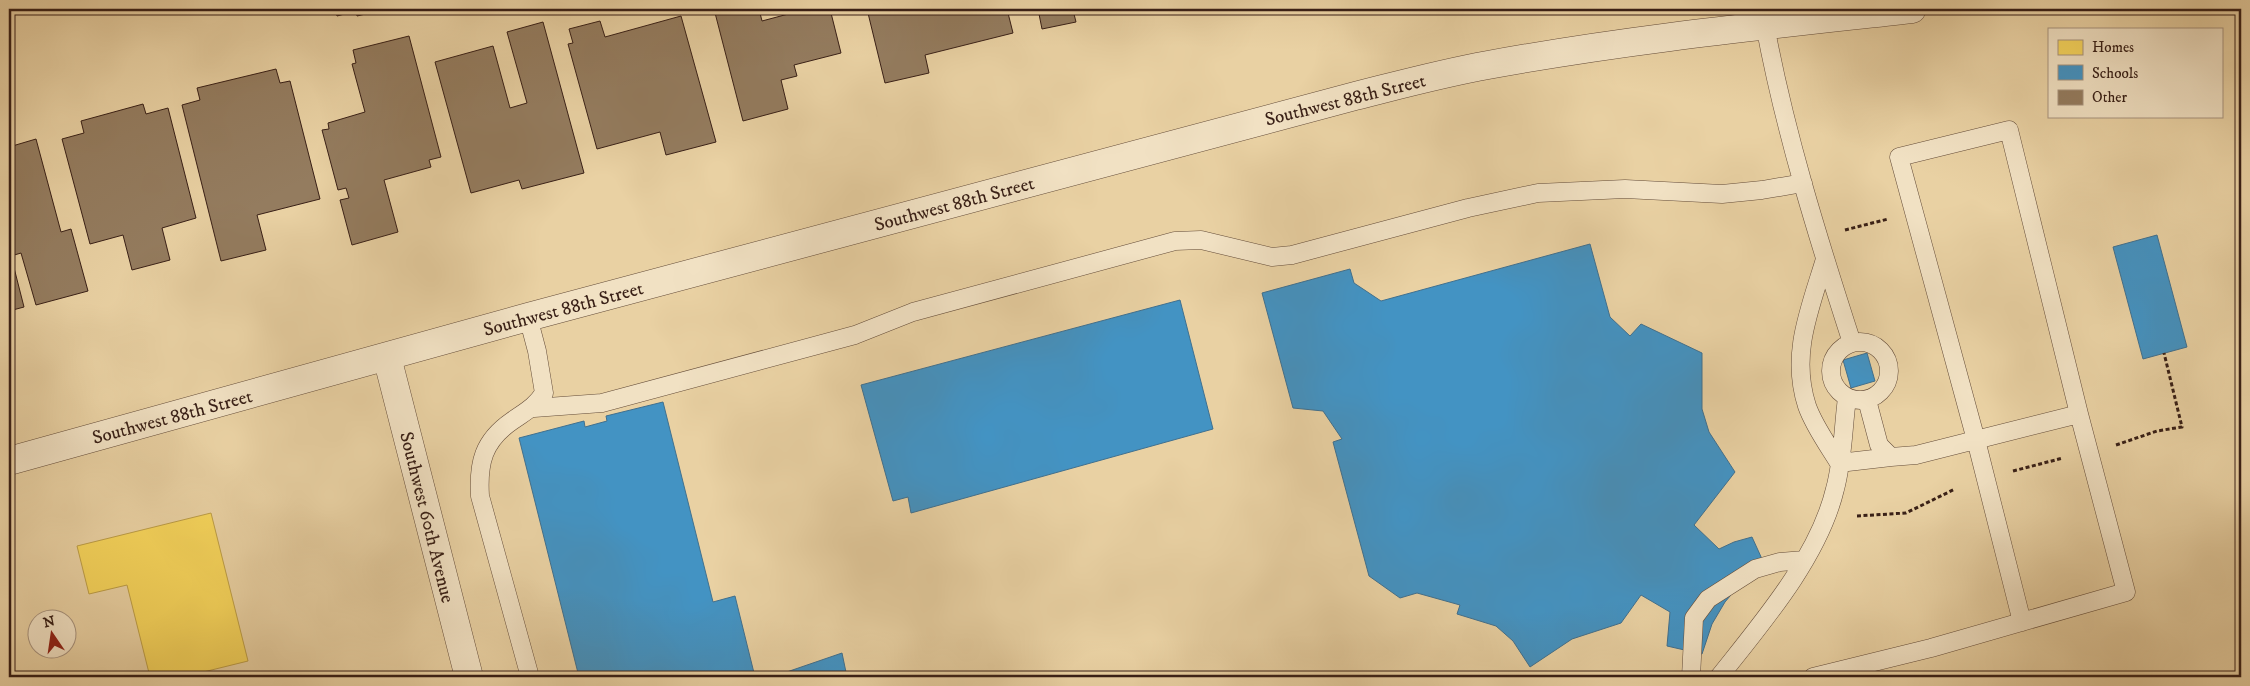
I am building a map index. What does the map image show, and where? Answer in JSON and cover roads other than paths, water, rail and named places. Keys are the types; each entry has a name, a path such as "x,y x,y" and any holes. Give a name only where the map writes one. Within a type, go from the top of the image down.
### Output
{"street":[{"name":"Southwest 88th Street","path":"9,460 528,318 1355,96 1437,76 1532,57 1766,25 1912,9"},
{"name":"Southwest 60th Avenue","path":"387,357 469,677"}],"lane":[{"path":"1766,25 1778,89 1803,183 1852,342"},
{"path":"1814,677 1931,648 2022,622 2126,592 2079,414 2009,130 1899,157 1976,440 2022,622"},
{"path":"530,677 480,496 479,478 480,462 487,446 510,422 534,408 602,403 855,335 913,312 1175,241 1201,240 1272,257 1292,255 1493,202 1538,194 1625,189 1722,194 1803,183"},
{"path":"1825,259 1802,337 1799,358 1801,381 1807,407 1839,463"},
{"path":"528,318 537,351 544,393 534,408"},
{"path":"1852,342 1870,343 1884,355 1888,364 1887,382 1882,390 1867,400 1847,398 1835,388 1830,374 1835,354 1852,342"},
{"path":"1719,677 1771,612 1804,560 1822,526 1836,490 1847,398"},
{"path":"1867,400 1880,445 1891,457"},
{"path":"1839,463 1916,455 2079,414"},
{"path":"1691,677 1694,618 1708,598 1755,569 1780,562 1804,560"}]}
